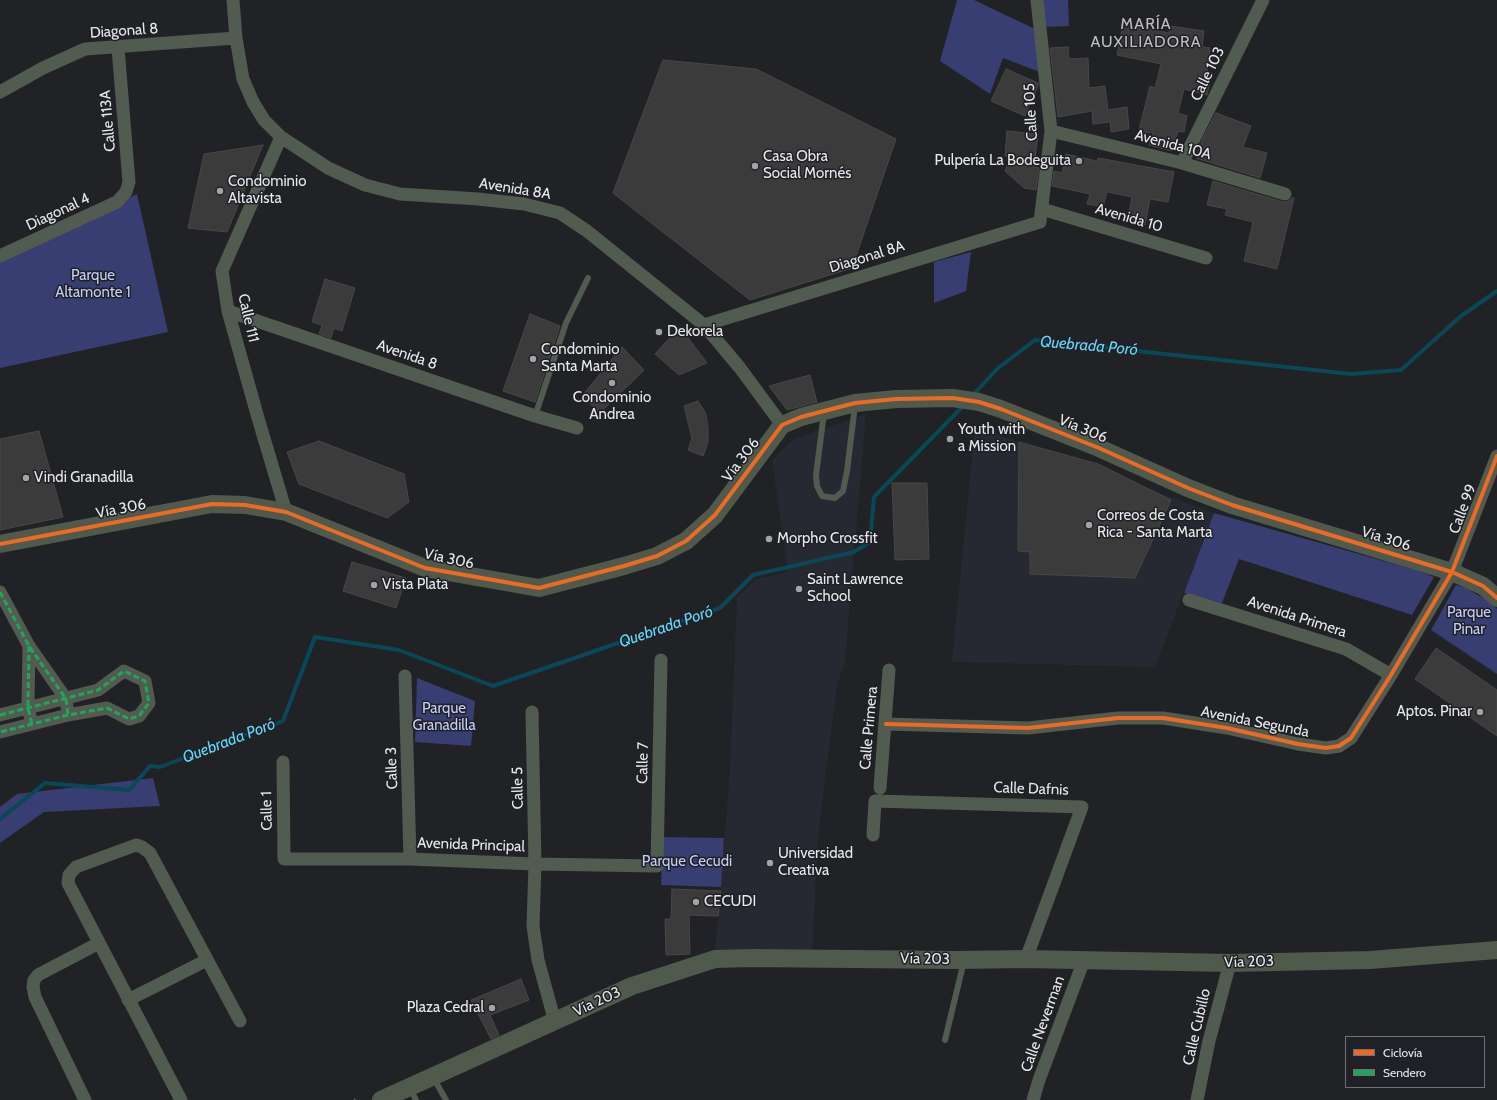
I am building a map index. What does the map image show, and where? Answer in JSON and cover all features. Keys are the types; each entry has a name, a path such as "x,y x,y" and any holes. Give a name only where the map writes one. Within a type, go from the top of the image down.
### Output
{"street":[{"name":"Avenida 8A","path":"233,0 236,38 243,80 253,102 264,120 280,137 328,168 365,185 400,194 478,199 524,204 560,213 587,231 704,324 740,368 782,425"},
{"name":"Calle 105","path":"1037,0 1051,131 1041,215"},
{"name":"Calle 103","path":"1182,163 1263,0"},
{"name":"Diagonal 8","path":"0,92 43,68 85,49 118,48 236,38"},
{"name":"Calle 113A","path":"118,48 129,182 126,192"},
{"name":"Avenida 10A","path":"1051,131 1182,163 1285,194"},
{"name":"Calle 111","path":"280,137 222,271 228,311 286,512"},
{"name":"Diagonal 4","path":"0,256 116,202 126,192"},
{"name":"Avenida 10","path":"1041,215 1206,258"},
{"name":"Diagonal 8A","path":"704,324 1041,215"},
{"name":"Avenida 8","path":"228,311 535,416 577,428"},
{"name":"Vía 306","path":"0,544 212,504 245,505 286,512 425,568 538,588 657,556 686,541 714,515 782,425 801,417 855,403 896,399 953,398 979,402 1001,409 1099,448 1188,488 1232,505 1452,572 1483,586 1497,598"},
{"name":"Calle 99","path":"1452,572 1497,456"},
{"name":"Avenida Segunda","path":"886,724 1028,728 1118,718 1163,718 1227,728 1298,744 1326,748 1340,746 1351,738 1452,572"},
{"path":"0,592 29,646 66,699 68,715"},
{"name":"Avenida Primera","path":"1189,600 1346,649 1390,675"},
{"path":"29,646 28,708 32,724"},
{"name":"Calle 7","path":"657,866 661,660"},
{"name":"Calle Primera","path":"880,788 889,670"},
{"path":"0,714 98,690 124,671 145,681 149,703 139,716 129,719 107,708 68,715 0,732"},
{"name":"Calle 3","path":"405,676 410,859"},
{"name":"Calle 5","path":"532,712 535,864 534,933 538,960 555,1022"},
{"name":"Calle 1","path":"283,762 284,859"},
{"name":"Calle Dafnis","path":"874,836 875,801 1082,807 1026,959"},
{"path":"181,1100 68,883 69,875 76,867 136,845 142,846 150,853 240,1021"},
{"name":"Avenida Principal","path":"284,859 410,859 535,864 657,866"},
{"path":"85,1100 35,997 33,987 34,980 38,975 99,943"},
{"name":"Vía 203","path":"381,1100 412,1094 433,1077 632,986 714,959 1026,959 1230,963 1370,960 1497,950"},
{"path":"128,1000 207,960"},
{"name":"Calle Neverman","path":"1033,1100 1039,1080 1084,960"},
{"name":"Calle Cubillo","path":"1197,1100 1209,1040 1230,963"}],"lane":[{"path":"535,416 564,328 588,278"},
{"path":"825,410 816,476 817,486 822,496 835,498 843,491 847,471 855,403"},
{"path":"945,1040 964,960"},
{"path":"433,1077 446,1100"}],"shaded area":[{"name":"Saint Lawrence School","path":"866,414 845,661 837,686 818,839 812,952 715,951 730,768 737,598 756,579 788,572 772,460 794,439"},
{"path":"975,426 1214,513 1155,667 952,662"}],"green space":[{"path":"957,0 974,0 1035,29 1040,72 1003,58 990,94 940,61"},
{"path":"1042,0 1068,0 1069,26 1043,27"},
{"name":"Parque Altamonte 1","path":"137,194 168,332 0,368 0,261"},
{"path":"971,252 966,291 934,303 934,262"},
{"name":"Parque Pinar","path":"1214,513 1419,571 1434,577 1412,615 1239,559 1222,603 1184,593"},
{"name":"Parque Pinar","path":"1456,585 1466,588 1488,601 1497,609 1497,674 1431,630"},
{"name":"Parque Granadilla","path":"417,678 475,701 471,746 415,742"},
{"path":"153,778 160,806 44,812 0,843 0,807 17,794"},
{"name":"Parque Cecudi","path":"663,837 724,838 721,887 661,885"}],"building":[{"path":"1123,24 1169,33 1170,26 1204,31 1202,47 1210,48 1207,71 1212,73 1207,95 1184,89 1178,113 1187,116 1184,132 1178,131 1172,151 1149,145 1153,132 1138,134 1150,86 1155,88 1161,64 1117,55"},
{"path":"1068,47 1069,59 1088,58 1089,88 1105,86 1108,110 1127,107 1129,129 1111,132 1110,122 1093,124 1092,111 1058,117 1050,48"},
{"name":"Casa Obra Social Mornés","path":"663,60 756,69 896,139 852,268 750,300 613,193"},
{"path":"1006,69 1038,83 1025,116 991,101"},
{"path":"1216,113 1251,126 1243,147 1267,153 1260,178 1196,158 1203,138"},
{"path":"1007,131 1038,134 1034,167 1039,168 1036,190 1024,188 1005,171 1010,157 1005,156"},
{"name":"Condominio Altavista","path":"263,145 227,232 188,228 204,154"},
{"path":"1066,154 1097,161 1098,158 1174,172 1168,202 1150,199 1145,225 1127,222 1132,197 1107,192 1103,207 1087,204 1090,194 1052,186 1054,171 1062,173"},
{"path":"1213,181 1283,202 1287,202 1294,198 1277,269 1244,261 1253,222 1225,215 1227,209 1207,205"},
{"path":"325,279 355,288 342,331 334,328 331,338 319,334 322,325 312,322"},
{"name":"Condominio Santa Marta","path":"530,314 560,326 535,402 503,391"},
{"path":"680,327 707,363 679,375 655,354"},
{"name":"Condominio Andrea","path":"622,347 644,370 600,413 582,396"},
{"path":"810,375 817,402 787,410 769,386"},
{"path":"698,401 706,414 708,428 708,442 703,456 688,450 692,438 684,406"},
{"name":"Vindi Granadilla","path":"39,431 63,517 0,530 0,439"},
{"path":"319,441 404,474 409,502 387,518 299,484 287,452"},
{"name":"Correos de Costa Rica - Santa Marta","path":"1019,442 1098,464 1171,500 1135,578 1030,574 1030,552 1018,551"},
{"path":"892,483 927,483 929,559 895,560"},
{"name":"Vista Plata","path":"352,562 406,578 396,608 343,591"},
{"name":"Aptos. Pinar","path":"1436,648 1497,690 1497,736 1415,679"},
{"path":"672,889 721,891 718,916 689,915 690,954 666,955 665,919 671,919"},
{"name":"Plaza Cedral","path":"521,979 529,1000 490,1015 499,1035 491,1039 471,1000"}],"waterway":[{"name":"Quebrada Poró","path":"972,396 997,369 1035,340 1351,374 1401,370 1461,316 1497,291"},
{"name":"Quebrada Poró","path":"0,819 45,783 129,790 150,766 160,767 283,721 315,637 399,650 493,686 720,608 753,575 854,552 870,542 874,497 965,404"}],"marked path":[{"path":"0,592 29,646 66,699 68,715"},
{"path":"29,646 28,708 32,724"},
{"path":"0,715 98,690 124,671 145,681 149,703 139,716 129,719 107,708 68,715 0,732"}],"cycle path":[{"path":"0,544 212,504 245,505 286,512 425,568 539,588 657,556 686,541 715,515 782,425 801,417 855,403 896,399 953,398 979,402 1001,409 1099,448 1188,488 1232,505 1452,572 1483,586 1497,598"},
{"path":"886,724 1028,728 1118,718 1163,718 1227,728 1298,744 1326,748 1339,746 1351,738 1391,675 1452,572 1497,456"}],"place":[{"name":"Pulpería La Bodeguita","path":"1079,161"},
{"name":"Casa Obra Social Mornés","path":"755,166"},
{"name":"Condominio Altavista","path":"220,191"},
{"name":"Dekorela","path":"659,332"},
{"name":"Condominio Santa Marta","path":"533,359"},
{"name":"Condominio Andrea","path":"612,383"},
{"name":"Youth with a Mission","path":"950,439"},
{"name":"Vindi Granadilla","path":"26,478"},
{"name":"Correos de Costa Rica - Santa Marta","path":"1089,525"},
{"name":"Morpho Crossfit","path":"769,539"},
{"name":"Vista Plata","path":"374,585"},
{"name":"Saint Lawrence School","path":"799,589"},
{"name":"Aptos. Pinar","path":"1480,712"},
{"name":"Universidad Creativa","path":"770,863"},
{"name":"CECUDI","path":"696,902"},
{"name":"Plaza Cedral","path":"492,1008"}],"district":[{"name":"MARÍA AUXILIADORA","path":"1146,33"}]}
